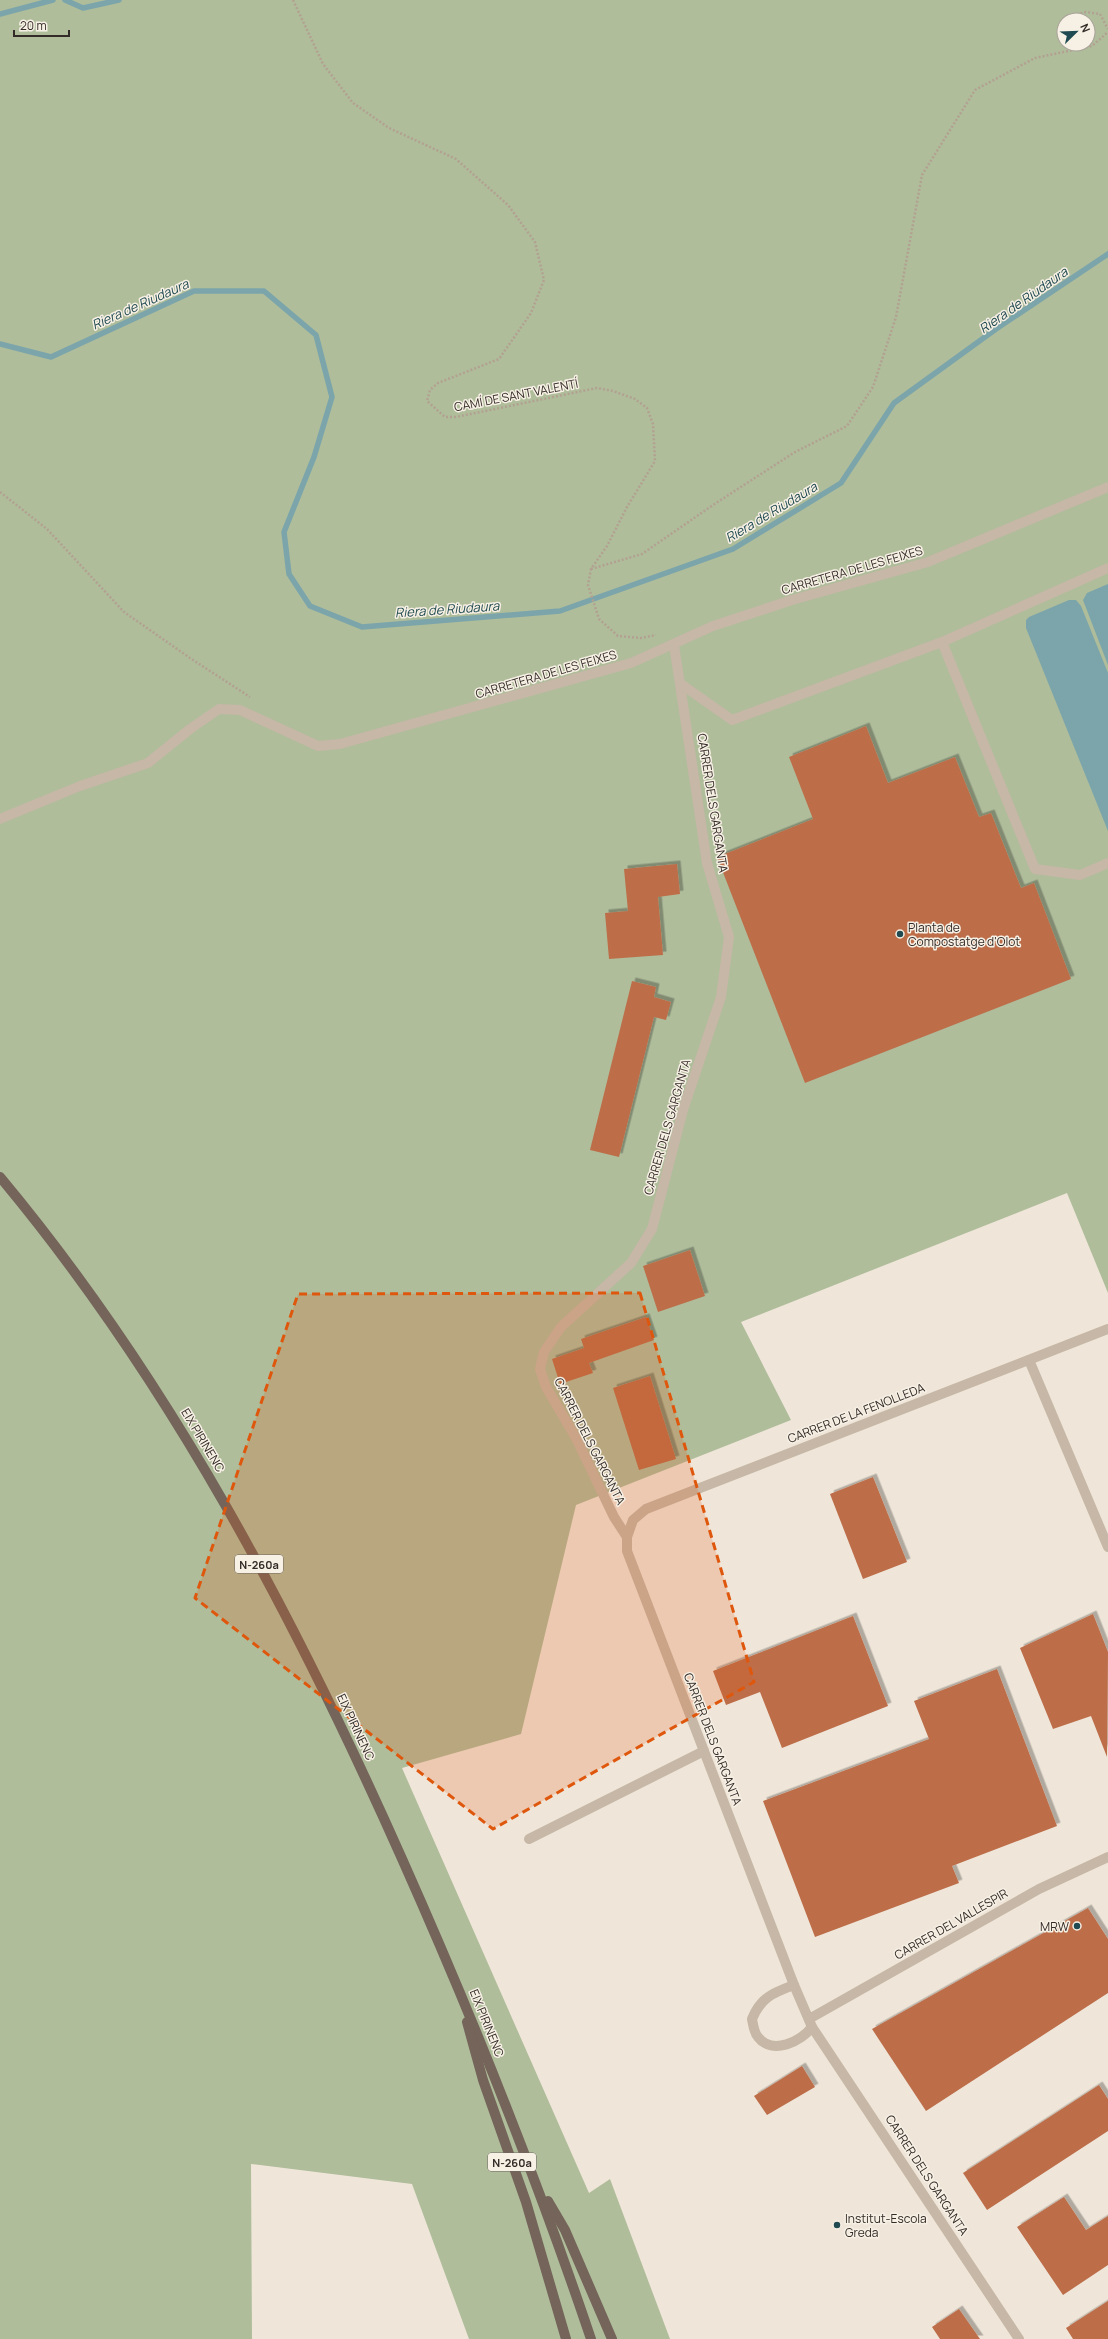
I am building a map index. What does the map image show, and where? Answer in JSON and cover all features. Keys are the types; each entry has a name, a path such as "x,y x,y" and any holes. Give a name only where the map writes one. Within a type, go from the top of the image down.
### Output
{"main road":[{"name":"EIX PIRINENC","path":"0,1177 80,1277 170,1410 226,1505 287,1616 369,1783 458,1985 537,2182 591,2339"},
{"name":"N-260a","path":"458,1985 482,2080 526,2202 566,2339"},
{"name":"N-260a","path":"537,2182 565,2230 612,2339"}],"street":[{"name":"CARRETERA DE LES FEIXES","path":"0,819 80,786 148,763 190,728 219,710 240,710 318,746 326,746 631,664 713,626 792,600 928,562 1108,487"},
{"path":"681,684 732,720 942,642 1108,568"},
{"path":"942,642 1035,869 1080,875 1108,863"},
{"name":"CARRER DELS GARGANTA","path":"674,645 707,863 730,937 721,997 683,1110 652,1229 631,1263 560,1327 544,1352 540,1369 546,1387 576,1438 614,1517 627,1537 627,1552 794,1985 811,2023 1019,2339"},
{"name":"CARRER DE LA FENOLLEDA","path":"627,1537 633,1520 646,1509 1108,1328"},
{"path":"1029,1360 1108,1547"},
{"path":"529,1839 704,1751"},
{"name":"CARRER DEL VALLESPIR","path":"811,2023 1039,1889 1108,1857"},
{"path":"794,1985 773,1993 758,2005 752,2019 758,2037 770,2045 789,2044 806,2036 811,2023"}],"path":[{"name":"CAMÍ DE SANT VALENTÍ","path":"293,0 323,64 353,103 390,128 456,159 508,206 535,242 544,280 530,313 499,359 438,383 430,390 427,401 445,417 456,417 597,388 613,391 635,399 647,408 653,424 655,461 627,507 607,546 591,569 588,585 599,619 618,636 641,638 661,634"},
{"path":"591,569 642,554 713,505 795,452 847,426 873,387 896,318 922,175 975,90 1035,58 1092,46 1108,30 1100,14 1096,13"},
{"path":"0,492 47,529 124,612 190,658 256,701"}],"highlighted area":[{"path":"640,1293 754,1682 493,1829 195,1598 298,1294"}],"green space":[{"path":"0,0 1108,0 1108,1293 1067,1193 741,1322 791,1420 576,1505 521,1734 402,1768 589,2193 610,2179 670,2339 469,2339 412,2184 251,2164 252,2339 0,2339"}],"water":[{"path":"1108,584 1108,665 1083,600 1087,593"},
{"path":"1069,600 1076,600 1081,606 1108,673 1108,831 1026,628 1026,620 1029,617"}],"building":[{"name":"Planta de Compostatge d'Olot","path":"866,726 888,783 955,757 979,817 991,813 1021,888 1034,883 1071,979 805,1083 717,857 813,819 789,757"},
{"path":"677,864 680,894 658,897 663,955 609,959 605,913 628,911 624,869"},
{"path":"632,981 656,987 654,997 671,1002 666,1020 654,1017 619,1157 590,1150"},
{"path":"690,1250 705,1296 658,1312 643,1266"},
{"path":"646,1317 654,1340 589,1363 593,1373 560,1384 552,1359 584,1348 581,1339"},
{"path":"650,1376 676,1459 639,1470 613,1388"},
{"path":"873,1477 907,1562 863,1579 830,1494"},
{"path":"1093,1614 1108,1652 1107,1757 1091,1716 1053,1729 1020,1648"},
{"path":"853,1616 888,1706 782,1748 760,1692 726,1705 713,1671"},
{"path":"997,1669 1057,1826 952,1866 959,1883 815,1937 763,1801 929,1739 914,1701"},
{"path":"1088,1908 1108,1939 1108,1993 926,2111 872,2029"},
{"path":"802,2066 815,2087 767,2115 754,2096"},
{"path":"1099,2085 1108,2099 1108,2131 987,2210 963,2173"},
{"path":"1064,2197 1086,2230 1108,2216 1108,2265 1063,2295 1017,2227"},
{"path":"1108,2301 1108,2339 1073,2339 1066,2328"},
{"path":"959,2309 980,2339 940,2339 932,2327"}],"waterway":[{"name":"Riera de Riudaura","path":"0,14 53,0"},
{"name":"Riera de Riudaura","path":"65,0 83,8 119,0"},
{"name":"Riera de Riudaura","path":"0,344 51,357 194,291 264,291 316,335 332,397 314,457 284,532 289,574 310,606 362,627 560,611 733,549 841,483 894,403 996,329 1108,254"}],"place":[{"name":"Planta de Compostatge d'Olot","path":"900,934"},
{"name":"MRW","path":"1077,1926"},
{"name":"Institut-Escola Greda","path":"837,2225"}]}
